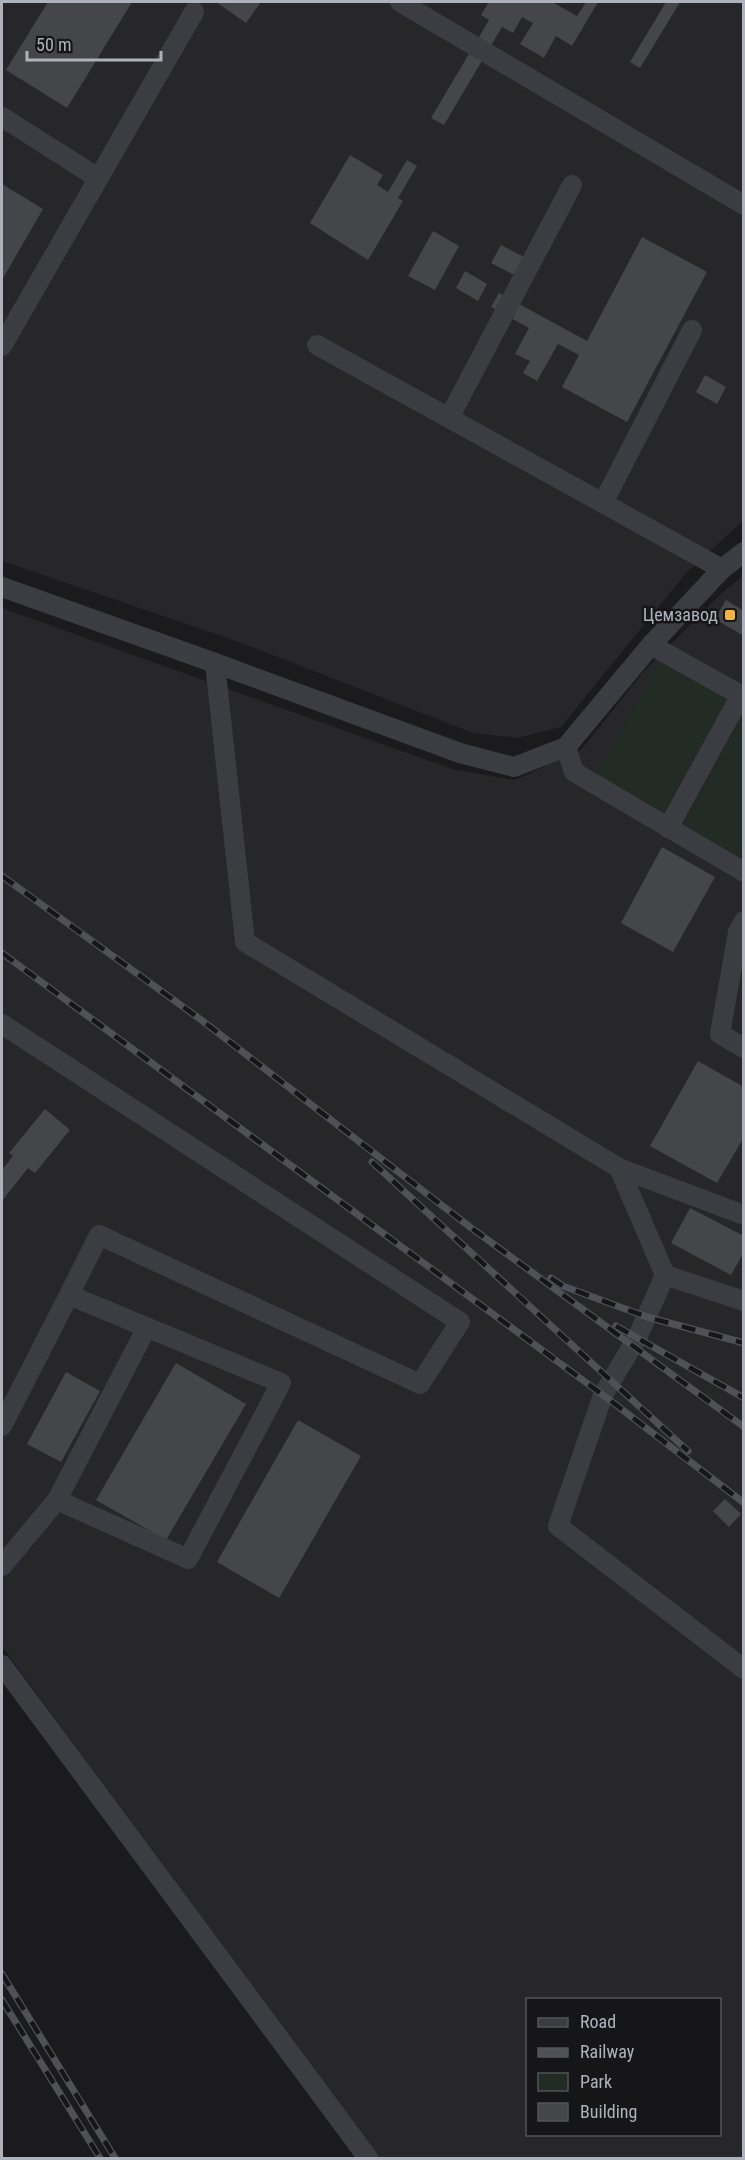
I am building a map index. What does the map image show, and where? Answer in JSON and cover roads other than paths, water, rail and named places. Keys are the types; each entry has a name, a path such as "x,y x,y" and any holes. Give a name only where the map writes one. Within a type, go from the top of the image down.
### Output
{"street":[{"path":"400,2 744,205"},
{"path":"2,346 194,12"},
{"path":"2,117 98,178"},
{"path":"449,418 572,185"},
{"path":"603,503 692,330"},
{"path":"317,345 722,569"},
{"path":"2,587 460,753 514,766 566,747 651,645 722,569 744,552"},
{"path":"651,645 742,696 668,828"},
{"path":"215,663 245,942 619,1168 744,1215"},
{"path":"566,747 574,772 744,872"},
{"path":"744,921 738,932 720,1034 744,1048"},
{"path":"2,1024 460,1322 420,1384 99,1235 2,1426"},
{"path":"619,1168 665,1275 637,1338 603,1395 558,1526 744,1669"},
{"path":"665,1275 744,1301"},
{"path":"57,1500 188,1559 281,1383 69,1295"},
{"path":"2,1566 57,1500 147,1327"},
{"path":"2,1665 368,2158"}],"railway":[{"path":"2,876 200,1019 470,1227 744,1427"},
{"path":"2,953 603,1395 744,1503"},
{"path":"372,1162 688,1451"},
{"path":"551,1278 563,1286 647,1317 744,1343"},
{"path":"616,1326 744,1398"},
{"path":"2,1974 115,2158"},
{"path":"2,2000 100,2158"}],"place":[{"name":"Цемзавод","path":"730,615"}]}
